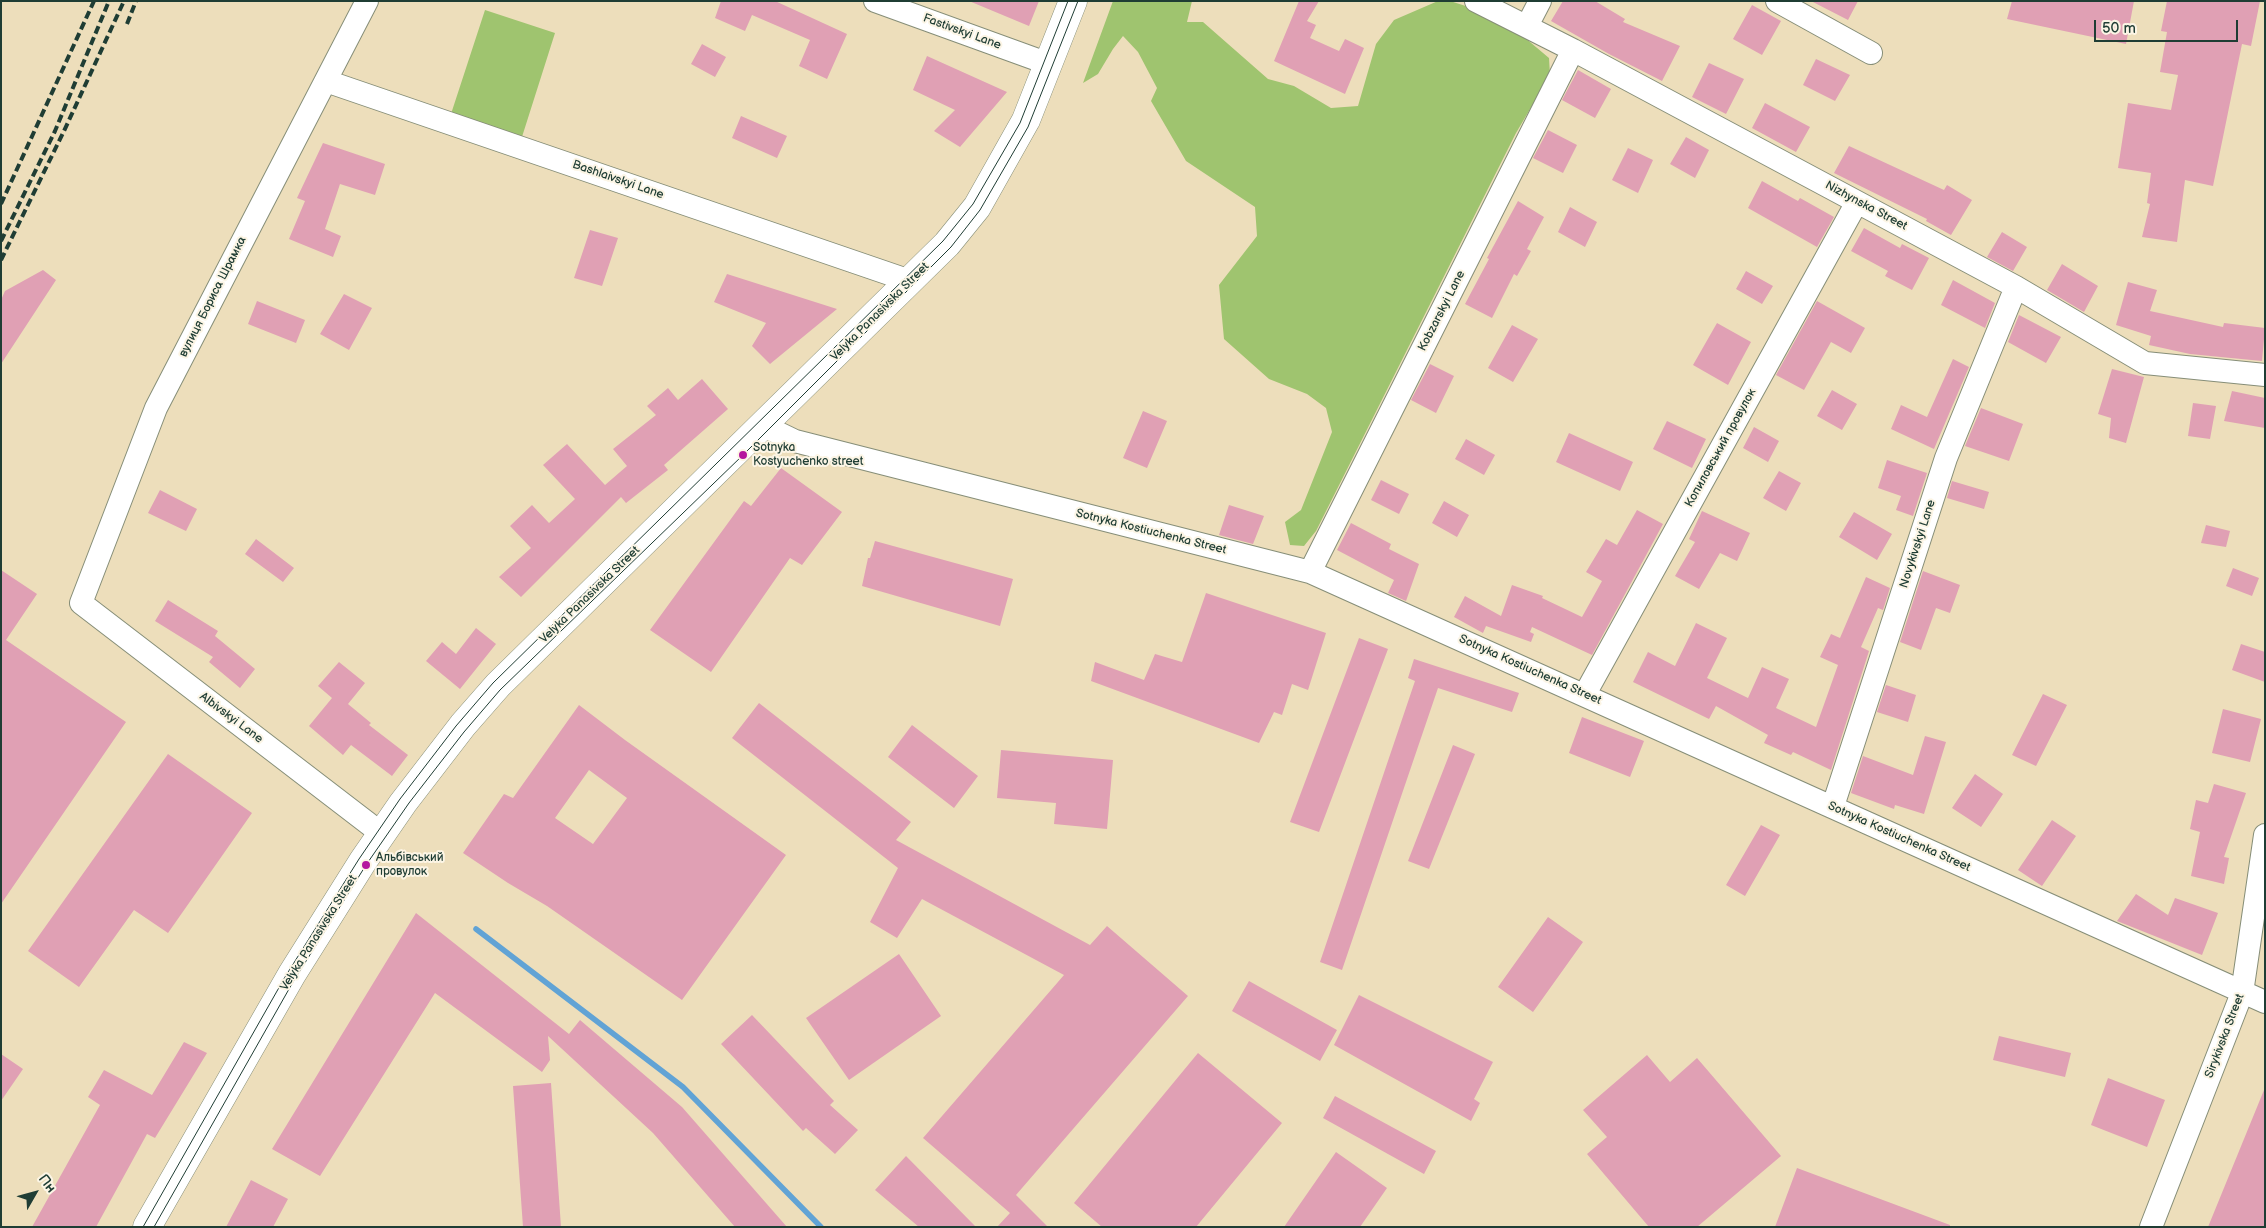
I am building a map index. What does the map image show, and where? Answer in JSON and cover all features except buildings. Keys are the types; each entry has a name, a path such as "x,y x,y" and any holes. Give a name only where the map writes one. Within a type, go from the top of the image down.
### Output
{"street":[{"name":"вулиця Бориса Шрамка","path":"81,603 156,408 367,1"},
{"name":"Fastivskyi Lane","path":"875,1 1049,64"},
{"name":"Velyka Panasivska Street","path":"147,1227 292,974 403,803 463,725 498,685 764,426 947,244 977,207 1026,120 1073,1"},
{"name":"Nizhynska Street","path":"1476,1 1573,50 2016,287 2145,363 2265,375"},
{"path":"1527,26 1540,1"},
{"path":"1777,1 1871,53"},
{"name":"Kobzarskyi Lane","path":"1310,572 1573,50"},
{"name":"Bashlaivskyi Lane","path":"326,80 910,280"},
{"name":"Копиловський провулок","path":"1585,694 1857,202"},
{"name":"Novykivskyi Lane","path":"1833,806 1946,458 2016,287"},
{"name":"Sotnyka Kostiuchenka Street","path":"764,426 795,441 1310,572 1585,694 2265,1002"},
{"name":"Albivskyi Lane","path":"81,603 382,834"},
{"name":"Sirykivska Street","path":"2151,1227 2242,993 2265,835"}],"green space":[{"path":"1113,1 1192,1 1187,22 1203,22 1268,79 1294,86 1331,108 1358,106 1376,44 1394,20 1438,1 1450,1 1472,8 1524,37 1549,58 1550,75 1516,133 1316,531 1304,546 1290,545 1285,522 1301,510 1332,432 1326,408 1307,394 1269,379 1224,339 1219,285 1257,236 1255,207 1186,161 1151,101 1157,88 1138,52 1123,36 1098,74 1083,83"},
{"path":"485,10 555,33 521,140 450,117"}],"waterway":[{"path":"476,929 683,1087 821,1227"}],"tram line":[{"path":"143,1227 285,977 359,859 400,799 456,726 493,683 943,241 973,204 1020,123 1068,1"},
{"path":"154,1227 293,982 366,865 409,803 464,732 500,690 743,455 951,247 980,210 1028,127 1078,1"}],"railway":[{"path":"1,204 94,1"},
{"path":"1,241 55,131 109,1"},
{"path":"1,260 64,131 124,1"},
{"path":"127,24 136,1"}],"place":[{"name":"Sotnyka Kostyuchenko street","path":"743,455"},
{"name":"Альбівський провулок","path":"366,865"}]}
